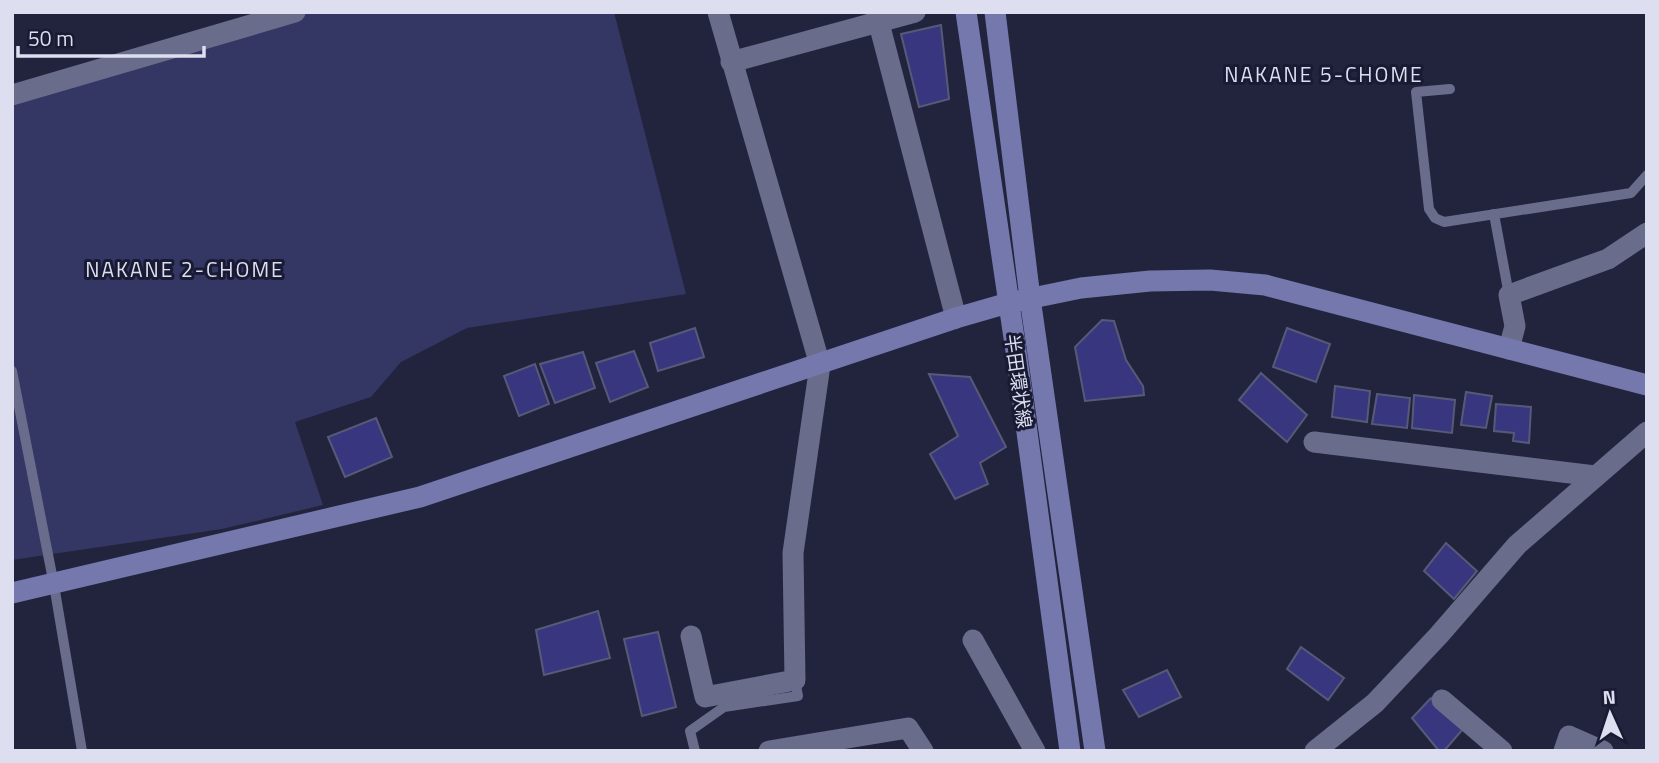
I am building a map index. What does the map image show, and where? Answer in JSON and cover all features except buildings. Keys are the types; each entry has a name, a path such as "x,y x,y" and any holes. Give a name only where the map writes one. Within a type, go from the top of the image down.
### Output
{"street":[{"path":"12,95 295,12"},
{"path":"691,636 705,697 795,680 793,553 820,365 718,12"},
{"path":"731,62 878,17 915,12"},
{"name":"半田環状線","path":"966,12 1070,751"},
{"name":"半田環状線","path":"995,12 1030,298 1095,751"},
{"path":"878,17 956,318"},
{"path":"1509,349 1515,326 1508,295 1608,259 1647,233"},
{"path":"12,593 419,497 956,318 1008,303 1081,288 1150,281 1210,280 1265,285 1647,384"},
{"path":"1315,751 1375,703 1439,635 1517,545 1647,432"},
{"path":"1314,442 1595,476"},
{"path":"973,640 1035,751"},
{"path":"1442,700 1502,751"},
{"path":"769,751 908,728 923,751"},
{"path":"1564,751 1569,736 1603,751"}],"lane":[{"path":"1450,89 1416,92 1429,209 1435,218 1444,222 1631,193 1647,175"},
{"path":"1494,214 1508,295"},
{"path":"12,372 54,585 82,751"},
{"path":"695,751 690,731 712,715 724,707 798,696 795,680"}],"shaded area":[{"path":"312,12 614,12 686,294 467,328 401,362 371,397 295,422 323,505 222,529 12,560 12,100"}],"district":[{"name":"NAKANE 5-CHOME","path":"1324,74"},
{"name":"NAKANE 2-CHOME","path":"185,269"}]}
